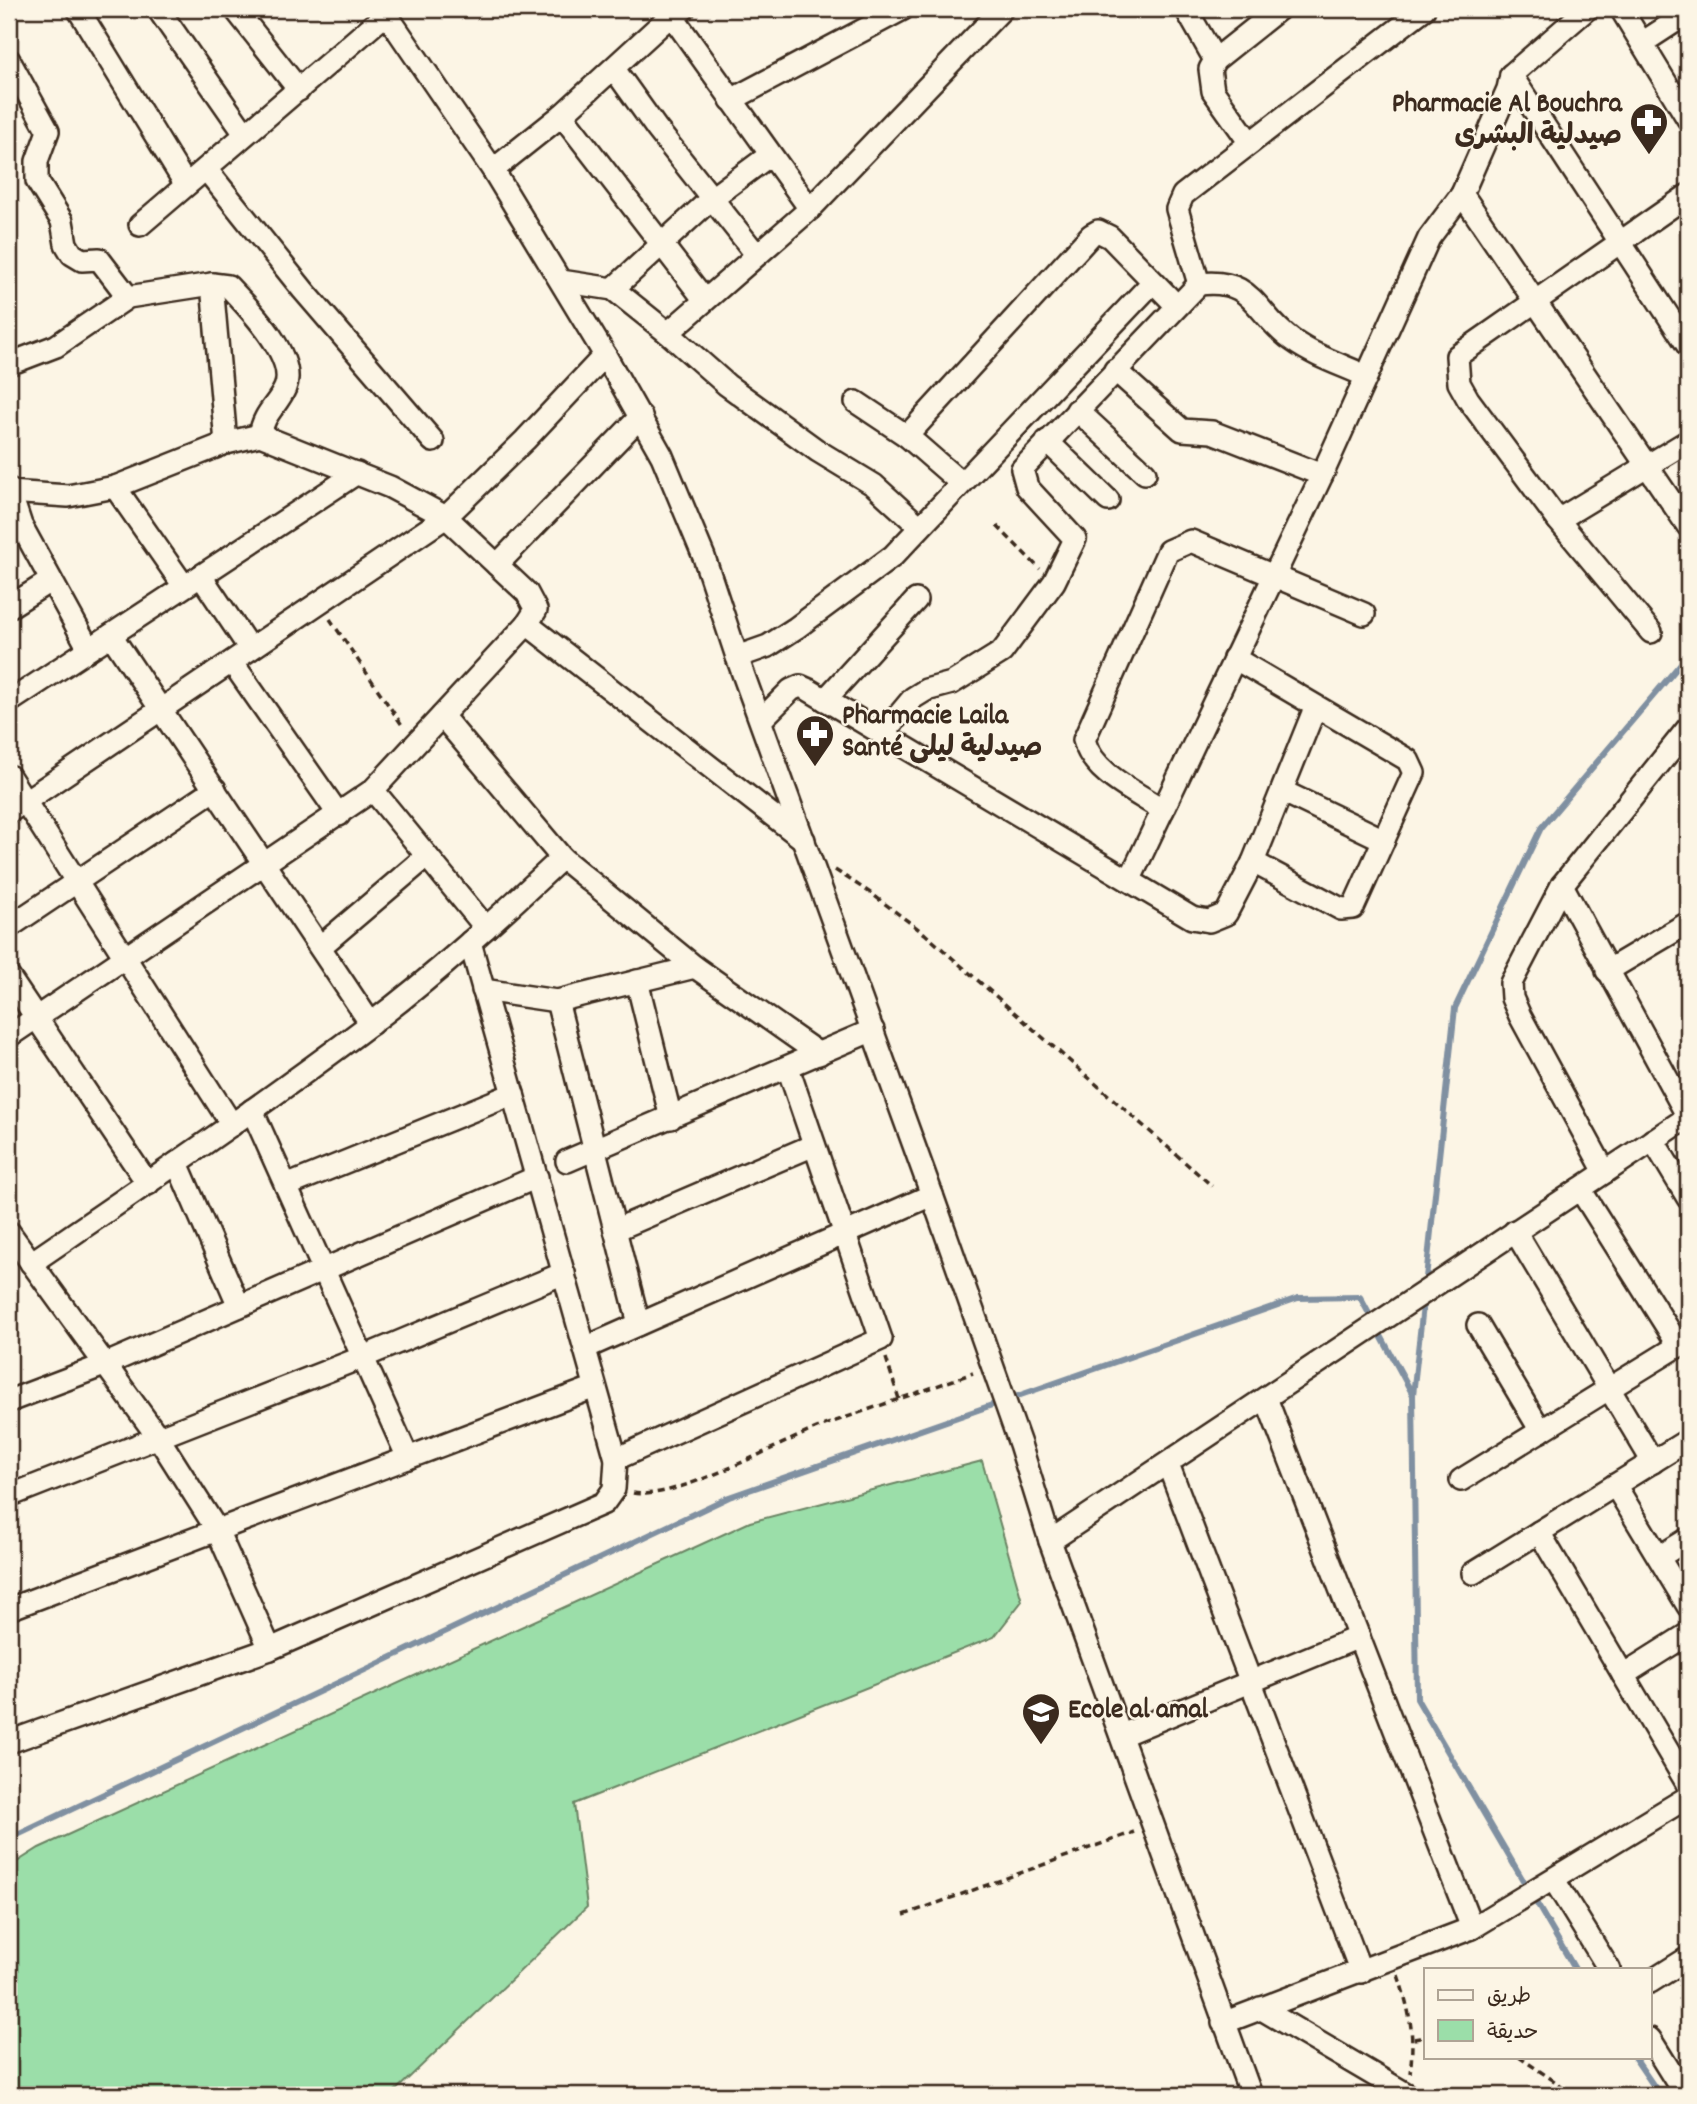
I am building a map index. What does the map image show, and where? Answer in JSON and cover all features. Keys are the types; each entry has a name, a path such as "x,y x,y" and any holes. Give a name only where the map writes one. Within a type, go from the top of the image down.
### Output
{"street":[{"path":"78,9 186,185"},
{"path":"158,9 245,134"},
{"path":"234,9 299,90"},
{"path":"731,100 900,9"},
{"path":"668,333 810,209 1002,9"},
{"path":"1186,9 1215,60"},
{"path":"1250,143 1213,91 1209,77 1215,60 1279,9"},
{"path":"1199,284 1177,209 1183,195 1424,9"},
{"path":"1130,879 1322,475 1429,238 1462,194 1508,89 1511,75 1587,9"},
{"path":"1621,9 1688,119"},
{"path":"492,170 562,115 674,11 731,100 810,209"},
{"path":"140,225 299,90 384,12 492,170 606,355 662,456 704,557 737,657 1020,1444 1050,1541 1251,2095"},
{"path":"1642,43 1688,13"},
{"path":"9,60 48,131 36,174 62,221 66,244 77,257 99,259 128,297"},
{"path":"614,69 756,254"},
{"path":"1511,75 1688,346"},
{"path":"562,115 704,299"},
{"path":"613,289 712,198 770,155"},
{"path":"206,169 303,290 433,441"},
{"path":"1462,194 1688,526"},
{"path":"1651,632 1558,520 1468,399 1457,371 1457,356 1688,195"},
{"path":"907,436 1091,235 1098,231 1111,237 1176,305"},
{"path":"561,281 613,289 727,385 818,451 874,485 920,527"},
{"path":"882,735 913,698 926,690 952,683 1002,652 1054,582 1075,540 1027,486 1021,474 1047,441 1199,284 1220,281 1236,286 1291,340 1366,376"},
{"path":"737,657 768,646 796,628 893,556 1153,282"},
{"path":"212,284 226,443"},
{"path":"9,364 56,346 128,297 212,284 228,286 278,347 286,378 285,388 263,419 260,435"},
{"path":"17,807 446,517 606,355"},
{"path":"1115,370 1182,430 1212,432 1322,475"},
{"path":"856,402 907,436 961,484"},
{"path":"1077,410 1145,473"},
{"path":"497,565 641,416"},
{"path":"9,1036 373,790 527,624 536,610 534,602 446,517 390,487 260,435 226,443 115,487 68,496 9,491 15,529 50,581 89,649"},
{"path":"1047,441 1108,500"},
{"path":"1558,520 1688,441"},
{"path":"9,702 357,473"},
{"path":"115,487 250,649"},
{"path":"1163,810 1100,767 1088,753 1084,740 1168,551 1191,541 1275,574 1364,614"},
{"path":"9,607 50,581"},
{"path":"825,700 916,600"},
{"path":"527,624 807,847"},
{"path":"111,635 371,1024"},
{"path":"1234,658 1315,708 1408,760 1413,766 1413,773 1358,903 1347,910 1253,862"},
{"path":"232,662 339,815"},
{"path":"761,720 792,690 800,686 1192,918 1209,921 1226,914 1253,862 1315,708"},
{"path":"442,716 562,858 695,967 819,1054"},
{"path":"1605,1172 1512,998 1511,984 1562,885 1685,743"},
{"path":"9,776 17,807 76,882 232,1125"},
{"path":"9,927 215,789"},
{"path":"373,790 486,928"},
{"path":"1282,791 1384,840"},
{"path":"320,947 428,856"},
{"path":"31,1263 232,1125 371,1024 470,943 562,858"},
{"path":"1050,1541 1688,1117 1562,885"},
{"path":"1607,971 1688,923"},
{"path":"9,1742 270,1649 604,1503 614,1489 616,1459 470,943"},
{"path":"484,990 557,1001 695,967"},
{"path":"9,977 148,1184"},
{"path":"637,981 671,1118"},
{"path":"557,1001 639,1324"},
{"path":"567,1161 596,1151 873,1030"},
{"path":"616,1459 881,1339 788,1068"},
{"path":"286,1186 513,1094"},
{"path":"252,1110 408,1458"},
{"path":"1653,1140 1688,1198"},
{"path":"615,1230 814,1146"},
{"path":"177,1163 239,1306"},
{"path":"9,1401 104,1365 537,1177"},
{"path":"1461,1480 1684,1343 1580,1189"},
{"path":"585,1348 932,1195"},
{"path":"1515,1231 1653,1462"},
{"path":"9,1232 158,1437 217,1530 270,1649"},
{"path":"9,1496 363,1357 564,1273"},
{"path":"1478,1325 1541,1431"},
{"path":"9,1609 595,1387"},
{"path":"1266,1398 1472,1928"},
{"path":"1473,1573 1688,1440"},
{"path":"1168,1464 1361,1972"},
{"path":"1615,1485 1688,1606"},
{"path":"1539,1532 1688,1785"},
{"path":"1659,1557 1688,1539"},
{"path":"1623,1675 1688,1634"},
{"path":"1122,1735 1359,1637"},
{"path":"1223,2023 1472,1928 1688,1797"},
{"path":"1548,1884 1608,1968"},
{"path":"1652,1981 1688,1958"},
{"path":"1260,2008 1407,2095"},
{"path":"1652,2042 1685,2095"}],"path":[{"path":"997,526 1054,582"},
{"path":"319,603 415,744"},
{"path":"807,847 925,934 1212,1186"},
{"path":"881,1339 899,1399"},
{"path":"614,1489 642,1495 679,1487 820,1427 899,1399 995,1376"},
{"path":"904,1915 1152,1825"},
{"path":"1393,1959 1410,2010 1414,2039 1407,2095"},
{"path":"1414,2039 1424,2037"},
{"path":"1520,2058 1575,2095"}],"green space":[{"path":"982,1461 1022,1601 994,1637 574,1804 587,1907 391,2095 9,2095 9,1867 39,1848 750,1522"}],"waterway":[{"path":"1425,1287 1455,1008 1541,828 1688,655"},
{"path":"9,1839 729,1497 1298,1298 1360,1297 1413,1395"},
{"path":"1424,1297 1413,1395 1417,1699 1574,1968"},
{"path":"1635,2058 1660,2095"}],"place":[{"name":"Pharmacie Al Bouchra صيدلية البشرى","path":"1649,156"},
{"name":"Pharmacie Laila Santé صيدلية ليلى","path":"815,768"},
{"name":"Ecole al amal","path":"1041,1746"}]}
